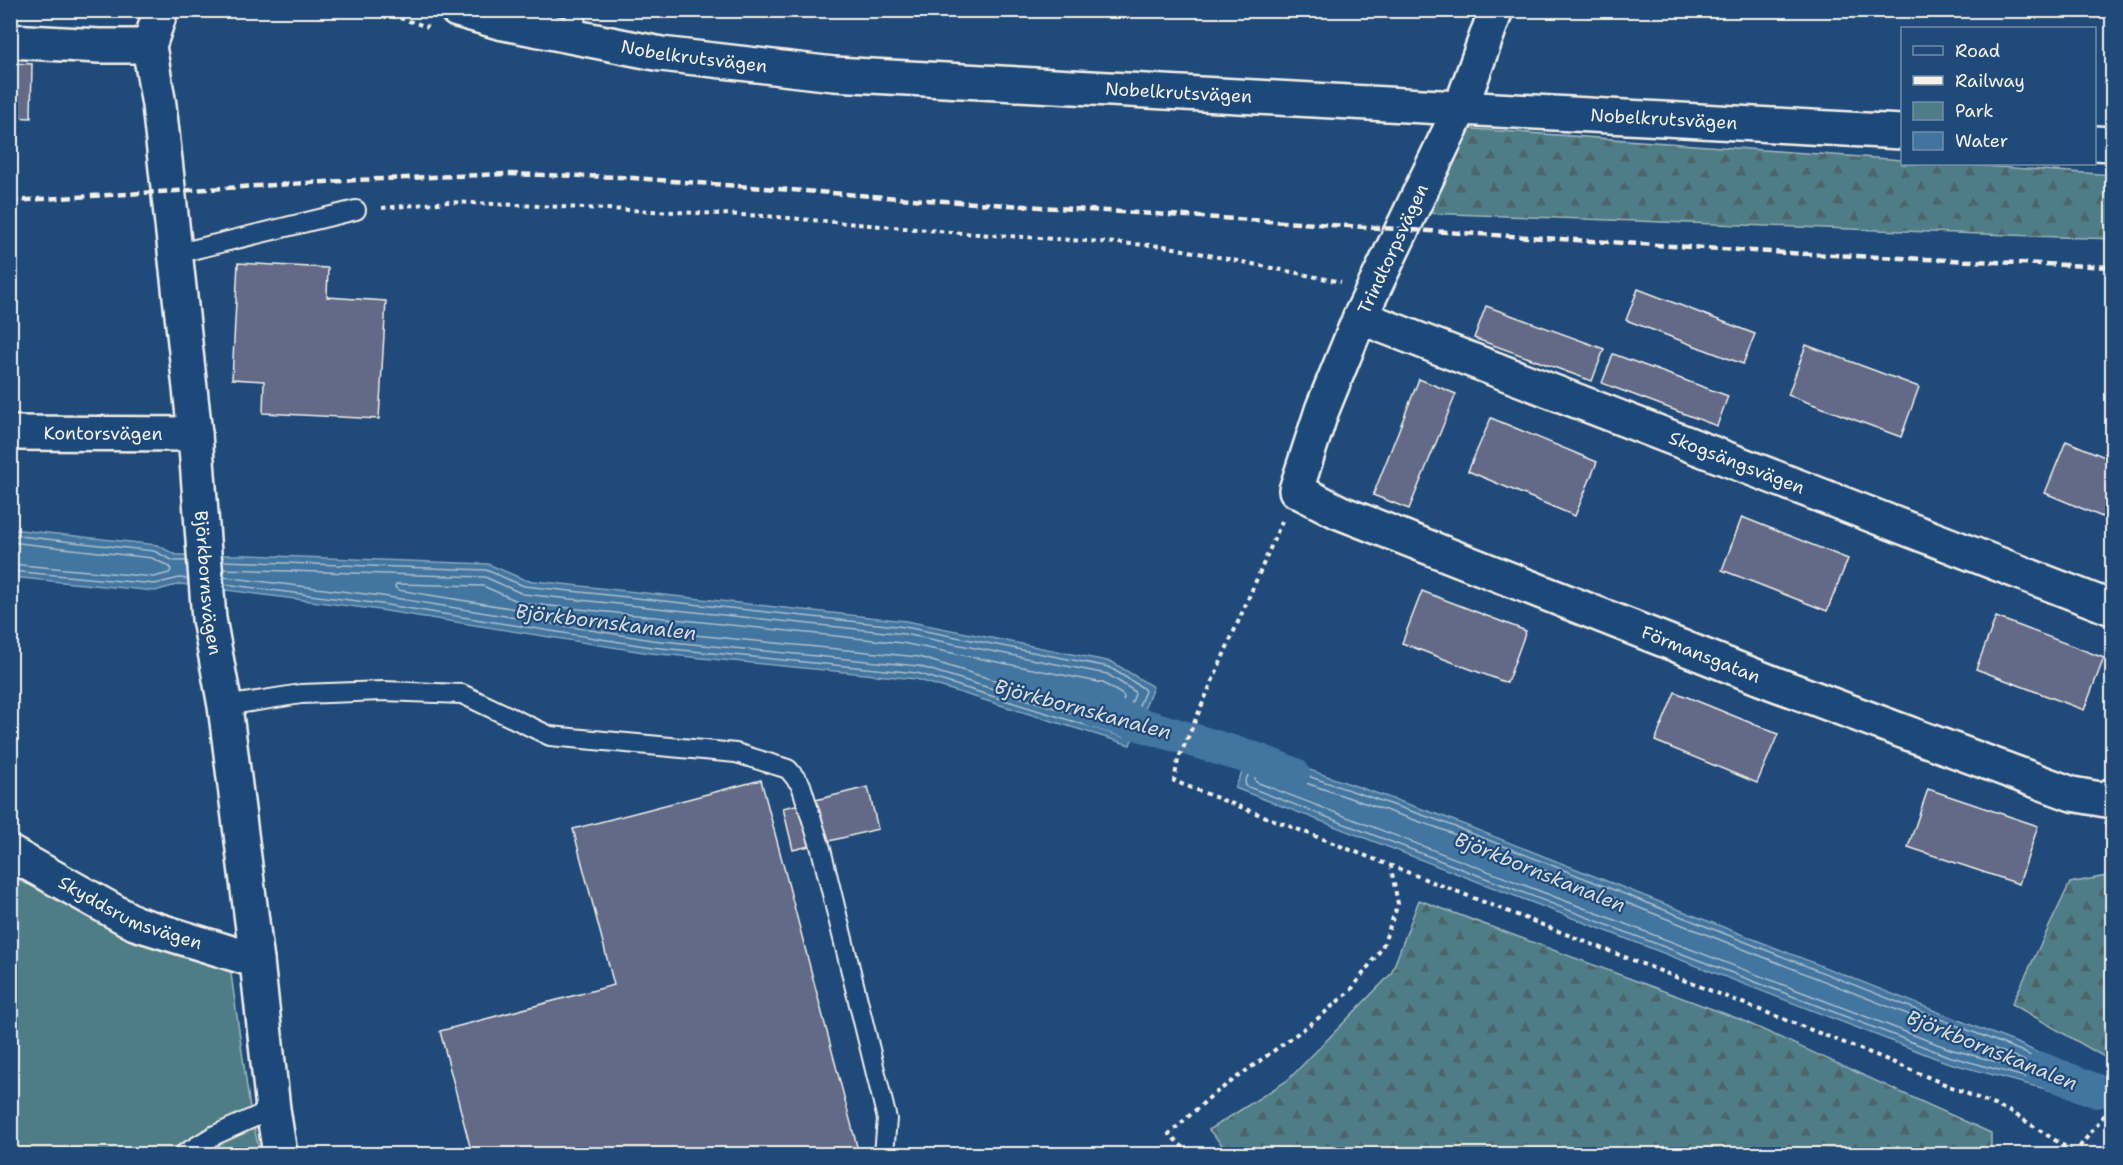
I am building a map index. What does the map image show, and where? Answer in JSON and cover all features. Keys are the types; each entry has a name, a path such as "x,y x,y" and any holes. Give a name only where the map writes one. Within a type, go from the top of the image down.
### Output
{"street":[{"name":"Björkbornsvägen","path":"161,10 149,46 159,105 195,434 209,619 225,706 280,1155"},
{"name":"Nobelkrutsvägen","path":"457,10 499,22 575,23 661,54 834,74 1901,132"},
{"name":"Trindtorpsvägen","path":"1296,490 1322,410 1367,303 1461,107 1496,10"},
{"path":"10,41 149,46"},
{"path":"2096,143 2112,144"},
{"name":"Skogsängsvägen","path":"1367,303 2112,608"},
{"name":"Kontorsvägen","path":"10,433 195,434"},
{"name":"Förmansgatan","path":"1296,490 1340,512 1873,720 2072,794 2106,800 2112,795"},
{"name":"Skyddsrumsvägen","path":"10,853 135,922 257,961"}],"lane":[{"path":"175,254 356,210"},
{"path":"225,706 302,694 383,691 462,694 550,736 736,753 788,769 801,785 821,849 887,1119 884,1155"},
{"path":"184,1155 215,1135 273,1109"}],"path":[{"path":"356,210 449,202 765,216 974,234 1164,246 1367,303"},
{"path":"1296,490 1178,760 1174,781 1878,1056 2013,1113 2074,1154 2112,1105"},
{"path":"1190,1155 1169,1134 1210,1097 1316,1020 1352,990 1382,948 1398,904 1391,867"}],"green space":[{"path":"1460,128 1901,160 1901,165 1971,165 2112,175 2112,239 1424,213"},
{"path":"2112,875 2112,1047 2106,1058 2012,1004 2070,883"},
{"path":"10,877 230,967 250,1108 260,1154 11,1154"},
{"path":"1419,900 1739,1019 1991,1133 1991,1154 1230,1154 1209,1130 1288,1080 1391,974"}],"water":[{"path":"11,529 157,545 176,555 247,555 488,564 525,580 906,621 1112,662 1153,687 1130,745 916,679 650,653 380,610 180,584 155,591 11,577"},
{"path":"1252,750 1442,816 2024,1046 2086,1077 2085,1086 2067,1095 1946,1062 1235,788"}],"building":[{"path":"10,63 32,64 31,118 10,117"},
{"path":"238,263 328,268 327,297 386,301 379,419 263,413 264,381 232,379"},
{"path":"1638,289 1755,334 1743,364 1626,320"},
{"path":"1486,306 1604,349 1592,381 1474,338"},
{"path":"1806,345 1919,387 1901,437 1788,395"},
{"path":"1613,354 1728,396 1717,426 1602,383"},
{"path":"1419,379 1456,394 1409,509 1373,495"},
{"path":"1491,418 1597,462 1575,516 1468,471"},
{"path":"2066,441 2112,460 2112,521 2045,493"},
{"path":"1742,517 1848,559 1827,611 1722,570"},
{"path":"1422,591 1526,631 1507,683 1402,643"},
{"path":"1996,617 2104,658 2084,710 1976,669"},
{"path":"1675,692 1778,734 1757,783 1655,741"},
{"path":"761,780 859,1154 472,1154 440,1031 614,985 573,829"},
{"path":"868,787 878,829 793,850 783,808"},
{"path":"1928,789 2038,826 2019,884 1908,847"}],"waterway":[{"name":"Björkbornskanalen","path":"1093,710 1258,760 1293,774"},
{"name":"Björkbornskanalen","path":"2041,1069 2097,1091"}],"railway":[{"path":"10,201 357,180 506,174 619,177 911,199 1786,253 2112,267"}]}
